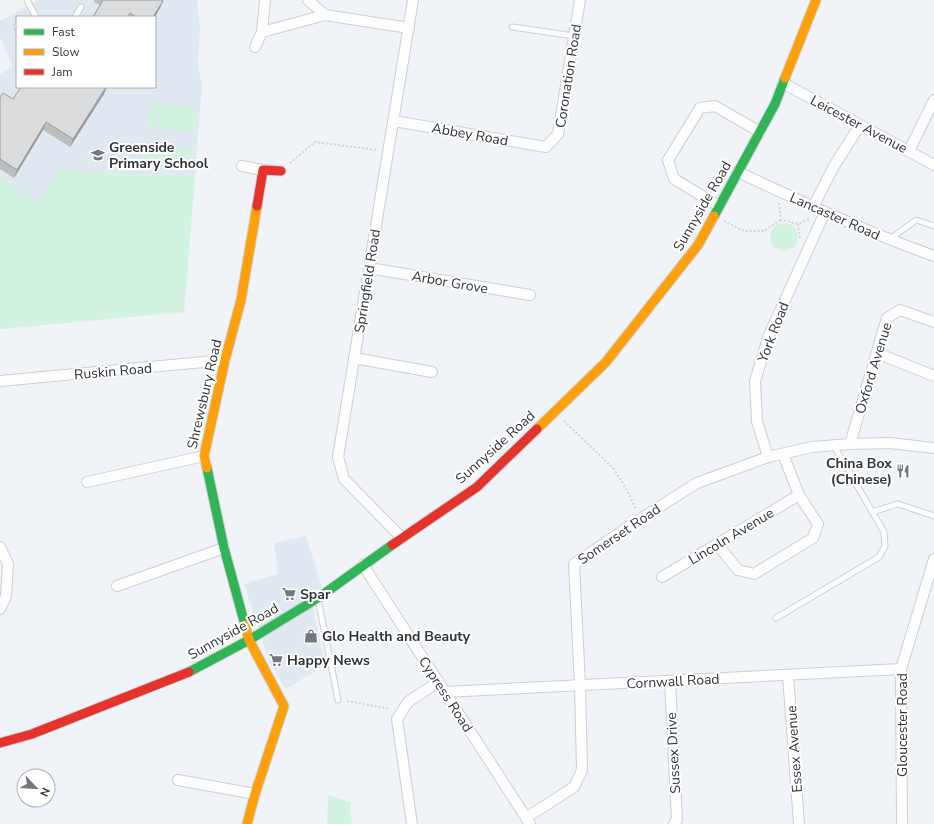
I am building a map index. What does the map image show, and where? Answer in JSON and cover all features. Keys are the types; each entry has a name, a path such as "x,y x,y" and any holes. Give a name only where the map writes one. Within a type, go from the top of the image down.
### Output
{"street":[{"path":"255,47 262,32 265,0"},
{"path":"308,0 325,15"},
{"name":"Springfield Road","path":"402,538 344,479 338,457 413,0"},
{"name":"Coronation Road","path":"546,147 558,134 580,0"},
{"name":"Sunnyside Road","path":"0,743 32,734 185,674 249,640 318,598 476,487 606,362 698,245 775,104 816,0"},
{"path":"262,32 325,15 409,28"},
{"name":"Leicester Avenue","path":"784,83 934,165"},
{"path":"909,151 934,100"},
{"path":"719,206 674,179 668,160 700,108 715,106 760,132"},
{"name":"Abbey Road","path":"394,121 546,147"},
{"path":"813,207 834,166 860,125"},
{"path":"242,166 263,170 281,171"},
{"name":"Shrewsbury Road","path":"247,824 255,794 284,706 249,640 224,548 204,456 225,360 241,300 263,170"},
{"name":"Lancaster Road","path":"738,172 777,191 889,240 934,256"},
{"name":"York Road","path":"768,457 757,421 755,381 769,335 825,212"},
{"name":"Arbor Grove","path":"369,268 530,296"},
{"name":"Oxford Avenue","path":"850,444 886,318 900,310 934,322"},
{"path":"876,353 934,376"},
{"path":"354,358 432,372"},
{"name":"Ruskin Road","path":"0,382 225,360"},
{"name":"Somerset Road","path":"528,821 574,787 582,770 580,685 574,564 640,519 697,484 768,457 812,447 850,444 890,443 934,448"},
{"path":"717,544 738,570 754,574 813,538 818,524 799,495 783,454"},
{"path":"87,482 204,456"},
{"name":"Lincoln Avenue","path":"662,577 799,495"},
{"path":"0,547 8,564 6,596 0,609"},
{"path":"117,586 224,548"},
{"name":"Gloucester Road","path":"902,824 901,669 934,559"},
{"name":"Cypress Road","path":"363,565 528,821"},
{"name":"Cornwall Road","path":"445,692 901,669"},
{"name":"Essex Avenue","path":"788,674 799,824"},
{"name":"Sussex Drive","path":"670,681 676,820 674,824"},
{"path":"412,824 397,719 408,702 438,682"},
{"path":"178,780 255,794"}],"lane":[{"path":"28,0 36,16"},
{"path":"76,16 81,7"},
{"path":"512,26 574,36"},
{"path":"889,240 916,220 934,226"},
{"path":"776,618 879,557 885,546 884,532 834,446"},
{"path":"872,512 898,504 934,516"},
{"path":"318,598 338,700"}],"path":[{"path":"281,171 315,142 388,152"},
{"path":"777,191 781,220"},
{"path":"714,216 744,231 764,231 781,220 798,224"},
{"path":"554,412 614,468 628,492 640,519"},
{"path":"338,700 402,711"}],"shaded area":[{"name":"Greenside Primary School","path":"39,0 197,0 200,28 198,65 202,86 184,312 0,329 0,74 13,67 0,37 0,21"},
{"path":"306,536 322,587 311,596 325,665 286,689 270,664 244,584 278,574 274,543"}],"green space":[{"path":"150,104 197,108 195,131 148,127"},
{"path":"146,145 193,149 191,172 144,169"},
{"path":"59,170 195,177 184,312 0,329 0,177 39,202"},
{"path":"784,223 794,227 798,237 794,247 784,251 774,247 770,237 774,227"},
{"path":"328,795 350,802 352,824 327,824"}],"building":[{"path":"103,0 163,1 154,16 134,16 130,13 128,16 94,16"},
{"path":"20,88 105,88 73,139 46,122 17,170 0,159 0,97 3,93 13,99"}],"traffic: fast":[{"path":"714,216 775,104 785,78"},
{"path":"207,468 224,548 245,625"},
{"path":"189,672 249,640 318,598 392,545"}],"traffic: slow":[{"path":"785,78 816,0"},
{"path":"207,468 204,456 225,360 241,300 257,206"},
{"path":"537,429 606,362 698,245 714,216"},
{"path":"245,625 249,640 284,706 255,794 247,824"}],"traffic: jam":[{"path":"257,206 263,170 281,171"},
{"path":"392,545 477,487 537,429"},
{"path":"0,743 32,734 189,672"}],"place":[{"name":"Greenside Primary School","path":"98,155"},
{"name":"China Box (Chinese)","path":"903,471"},
{"name":"Spar","path":"289,594"},
{"name":"Glo Health and Beauty","path":"311,636"},
{"name":"Happy News","path":"276,660"}]}
